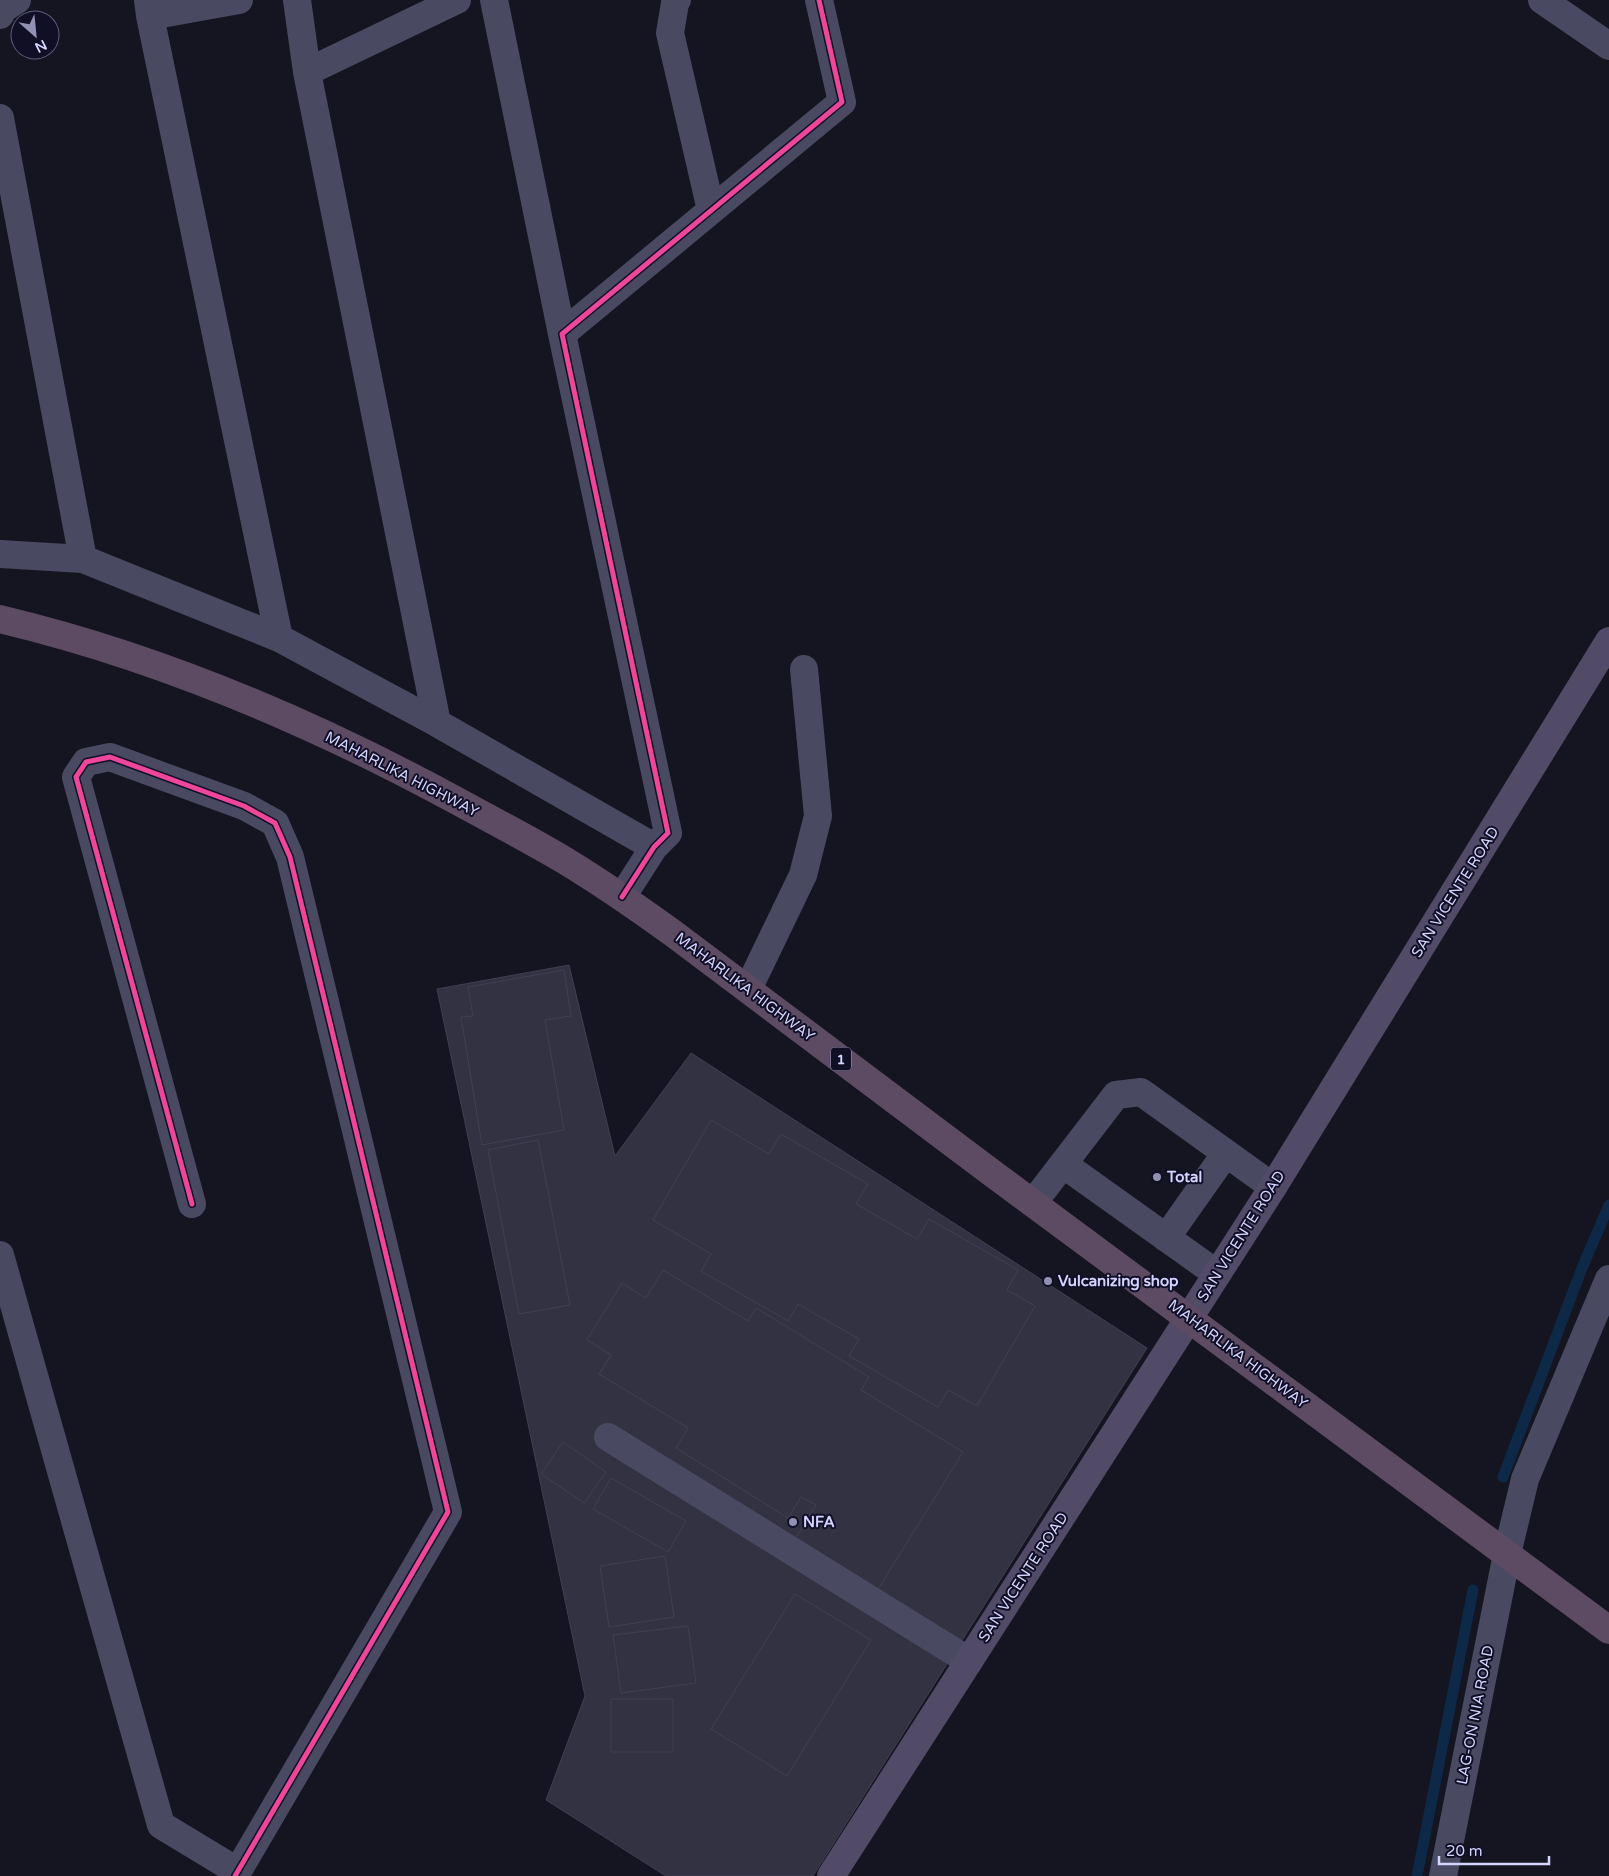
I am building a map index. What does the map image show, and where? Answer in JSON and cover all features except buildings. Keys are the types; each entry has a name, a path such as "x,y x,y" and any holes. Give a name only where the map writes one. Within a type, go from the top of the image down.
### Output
{"highway":[{"name":"MAHARLIKA HIGHWAY","path":"0,619 151,664 252,702 315,729 410,776 565,861 622,897 748,989 1609,1630"}],"main road":[{"name":"SAN VICENTE ROAD","path":"838,1874 969,1661 1273,1186 1609,641"}],"street":[{"path":"0,15 3,8 17,0"},
{"path":"239,0 149,8 280,638"},
{"path":"297,0 307,72 437,723"},
{"path":"307,72 457,0"},
{"path":"494,0 562,334 668,833 654,847 622,897"},
{"path":"677,0 670,33 711,210"},
{"path":"562,334 842,102 819,0"},
{"path":"1542,0 1609,46"},
{"path":"0,118 83,559"},
{"path":"0,554 83,559 280,638 437,723 654,847"},
{"path":"748,989 803,875 818,816 804,669"},
{"path":"0,1256 161,1825 236,1874 448,1512 290,857 275,823 244,806 110,757 86,762 76,777 192,1204"},
{"path":"1033,1203 1116,1095 1140,1092 1273,1186"},
{"path":"1166,1238 1226,1153"},
{"path":"1063,1164 1217,1274"},
{"name":"LAG-ON NIA ROAD","path":"1443,1876 1507,1554 1525,1479 1609,1279"},
{"path":"608,1437 969,1661"}],"waterway":[{"path":"1503,1477 1582,1268 1609,1205"},
{"path":"1417,1876 1473,1590"}],"cycle path":[{"path":"622,897 654,847 668,833 562,334 842,102 819,0"},
{"path":"192,1204 76,777 86,762 110,757 244,806 275,823 290,857 448,1512 235,1876"}],"place":[{"name":"Total","path":"1157,1177"},
{"name":"Vulcanizing shop","path":"1048,1281"},
{"name":"NFA","path":"793,1522"}]}
